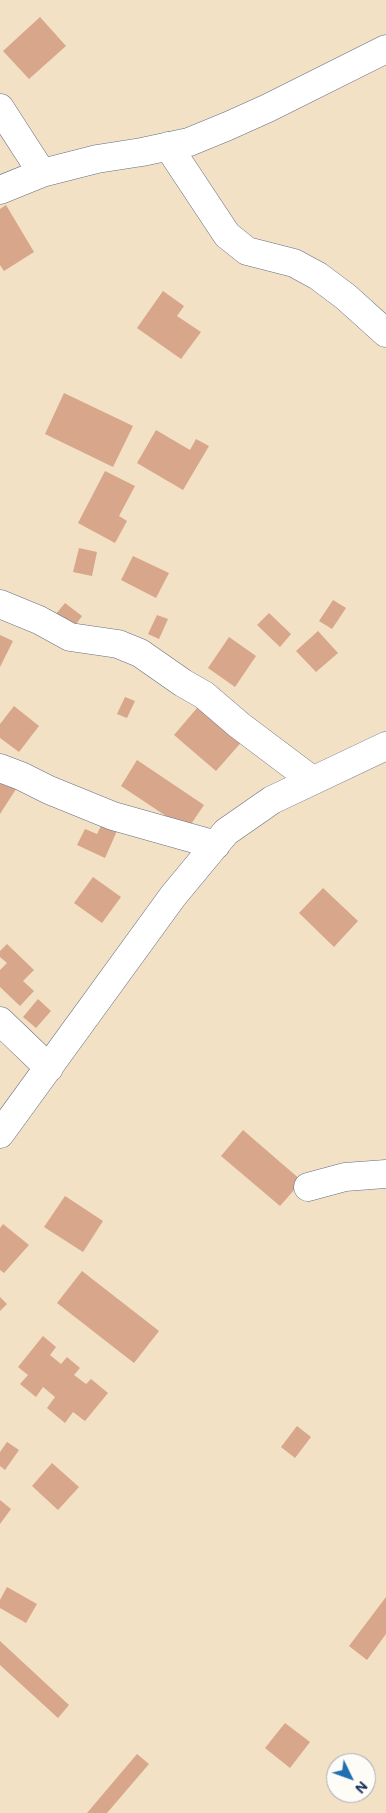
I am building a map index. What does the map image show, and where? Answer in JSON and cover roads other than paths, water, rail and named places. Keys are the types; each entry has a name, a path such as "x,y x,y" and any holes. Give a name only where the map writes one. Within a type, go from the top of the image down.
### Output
{"street":[{"path":"0,190 42,173 96,158 189,142 228,126 386,49"},
{"path":"0,108 42,173"},
{"path":"168,146 226,235 247,251 294,263 318,276 346,297 386,333"},
{"path":"0,604 39,620 70,637 118,644 140,653 204,695 312,780"},
{"path":"0,1134 173,896 226,832 272,800 386,746"},
{"path":"0,768 113,816 216,845"},
{"path":"0,1020 49,1068"},
{"path":"308,1187 345,1177 386,1174"}]}
